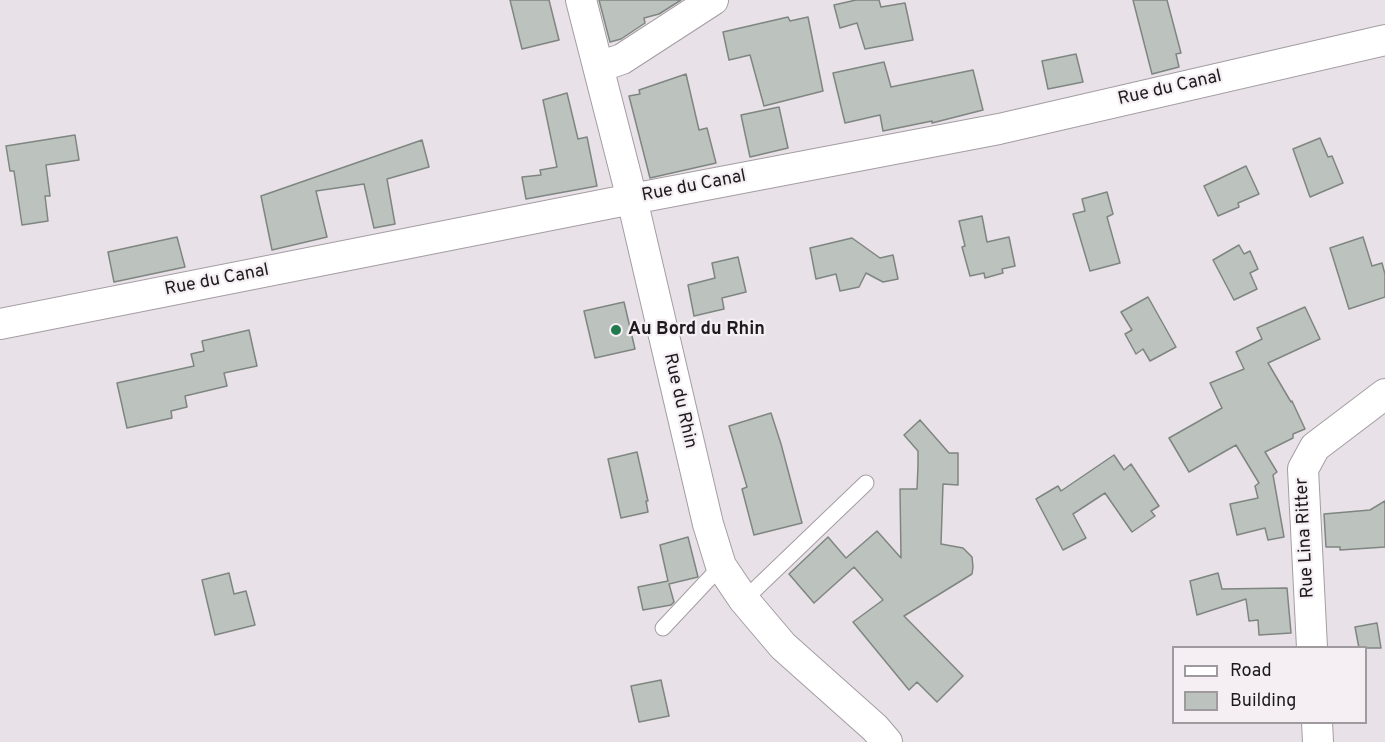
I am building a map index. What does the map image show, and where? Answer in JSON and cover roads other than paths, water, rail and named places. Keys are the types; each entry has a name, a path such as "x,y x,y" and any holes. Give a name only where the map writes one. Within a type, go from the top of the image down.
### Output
{"street":[{"name":"Rue du Rhin","path":"581,0 632,199 708,524 721,566 744,600 783,646 875,728 887,742"},
{"path":"599,67 622,59 713,0"},
{"name":"Rue du Canal","path":"0,324 999,129 1385,40"},
{"name":"Rue Lina Ritter","path":"1312,646 1303,469 1315,447 1385,394"},
{"path":"1317,724 1318,742"}],"lane":[{"path":"744,600 866,483"},
{"path":"663,628 721,566"}],"place":[{"name":"Au Bord du Rhin","path":"616,330"}]}
